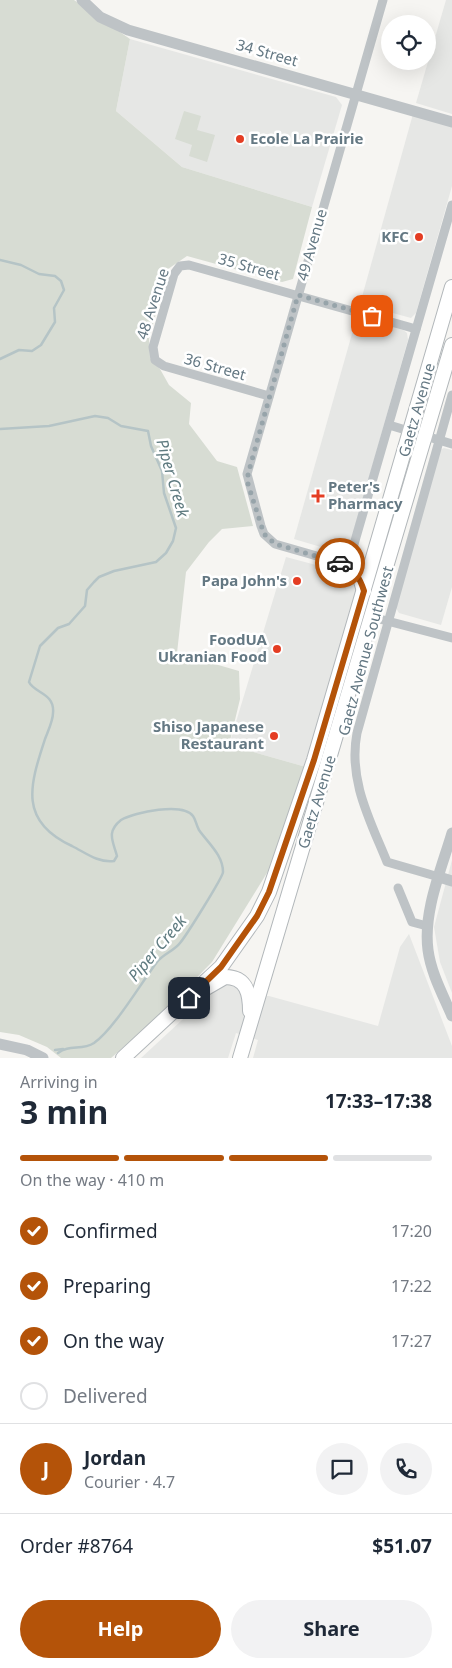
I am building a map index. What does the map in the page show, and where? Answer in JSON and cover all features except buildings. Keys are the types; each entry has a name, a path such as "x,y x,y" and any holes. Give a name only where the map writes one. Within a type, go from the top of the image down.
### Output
{"main road":[{"name":"Gaetz Avenue","path":"189,998 221,967 257,916 269,892 311,768 452,287"},
{"name":"Gaetz Avenue","path":"240,1058 372,617 432,438 452,345"},
{"path":"348,566 355,565 374,556"},
{"path":"348,566 360,578 364,591"},
{"path":"123,1058 189,998 225,978 236,979 244,984 248,992 251,1022"}],"street":[{"name":"34 Street","path":"82,0 100,17 119,26 452,122"},
{"name":"49 Avenue","path":"348,566 275,544 264,534 247,477 382,0"},
{"path":"348,566 452,205"},
{"name":"35 Street","path":"190,264 416,329"},
{"name":"48 Avenue","path":"155,360 153,347 174,274 180,266 190,264"},
{"name":"36 Street","path":"155,360 164,366 269,396"},
{"name":"Gaetz Avenue Southwest","path":"439,877 388,862 357,783 354,755 357,733 389,620 432,438 452,395"},
{"path":"389,426 452,444"},
{"path":"372,617 452,638"},
{"path":"452,833 427,926 428,951 432,968 452,1016"},
{"path":"439,877 452,881"},
{"path":"398,888 412,922 427,926"},
{"path":"0,1044 27,1050 43,1058"}],"shaded area":[{"path":"0,0 74,0 130,39 116,111 182,167 312,207 293,279 282,282 187,256 168,269 149,339 150,358 160,369 169,385 191,403 189,424 217,461 237,467 253,526 222,529 209,542 186,572 177,653 239,671 240,699 229,745 306,767 270,868 212,962 156,1019 111,1058 61,1058 47,1047 19,1035 0,1032"},
{"path":"446,0 452,0 452,114 416,103 426,70 436,70 436,34"},
{"name":"Ecole La Prairie","path":"130,39 336,97 342,105 312,207 182,167 116,111"},
{"path":"184,111 201,116 197,130 215,135 207,162 189,156 192,145 175,139"},
{"path":"413,114 452,126 452,186 416,313 411,318 360,304"},
{"path":"357,316 403,330 407,333 408,340 349,548 346,552 341,553 294,539"},
{"path":"444,448 452,450 452,587 441,625 399,613 396,608 440,450"},
{"path":"286,557 346,573 352,577 357,590 306,767 229,745"},
{"path":"452,860 452,993 440,962 434,927"},
{"path":"409,934 452,1046 452,1058 253,1058 258,1040 236,1033 228,1058 141,1058 222,983 236,985 247,996 269,996 378,1026 400,947"}],"waterway":[{"name":"Piper Creek","path":"0,260 21,265 39,274 55,276 61,281 64,290 54,308 55,322 41,345 32,351 19,350 0,359"},
{"name":"Piper Creek","path":"0,429 49,426 95,416 108,418 121,426 148,431 151,446 162,471 164,493 176,528 173,541 166,553 156,562 114,571 99,577 87,590 85,606 69,624 58,628 40,646 29,682 48,697 53,706 53,713 35,772 33,800 36,813 43,825 55,836 92,857 114,861 117,856 112,833 116,824 121,820 137,814 158,810 170,809 188,812 193,816 199,830 221,860 223,872 184,938 178,946 157,962 127,1005 102,1036 94,1043 85,1047 62,1050 58,1053"},
{"name":"Piper Creek","path":"55,1050 63,1049"}],"way so far":[{"path":"340,563 275,544 264,534 248,484 248,474 298,295 372,316"}],"place":[{"name":"Ecole La Prairie","path":"240,139"},
{"name":"KFC","path":"419,237"},
{"name":"Peter's Pharmacy","path":"318,496"},
{"name":"Papa John's","path":"297,581"},
{"name":"FoodUA Ukranian Food","path":"277,649"},
{"name":"Shiso Japanese Restaurant","path":"274,736"}],"route":[{"path":"189,998 221,967 257,916 269,892 283,854 314,760 364,591 360,578 354,571 340,563"}]}
